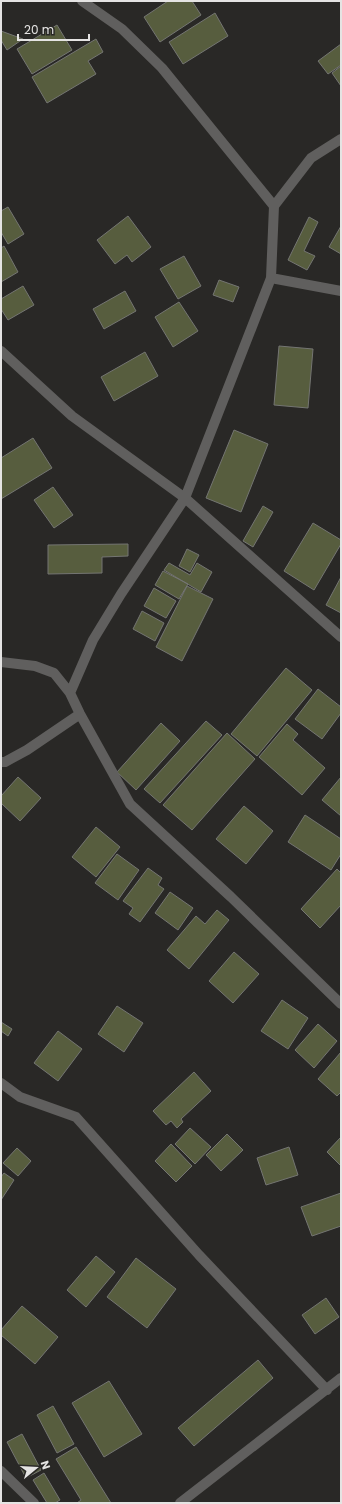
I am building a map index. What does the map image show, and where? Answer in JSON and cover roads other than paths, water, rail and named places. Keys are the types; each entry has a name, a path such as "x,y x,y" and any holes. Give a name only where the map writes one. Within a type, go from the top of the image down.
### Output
{"street":[{"path":"82,1 122,29 162,68 274,206"},
{"path":"70,693 93,640 121,594 184,498 271,278 274,206 311,158 341,139"},
{"path":"271,278 341,291"},
{"path":"1,351 72,416 184,498 341,636"},
{"path":"1,662 35,666 54,673 70,693 130,804 231,897 341,1004"},
{"path":"1,762 5,762 27,750 80,714"},
{"path":"1,1083 20,1098 76,1117 199,1255 327,1390"},
{"path":"180,1503 341,1378"},
{"path":"1,1470 34,1503"}]}
